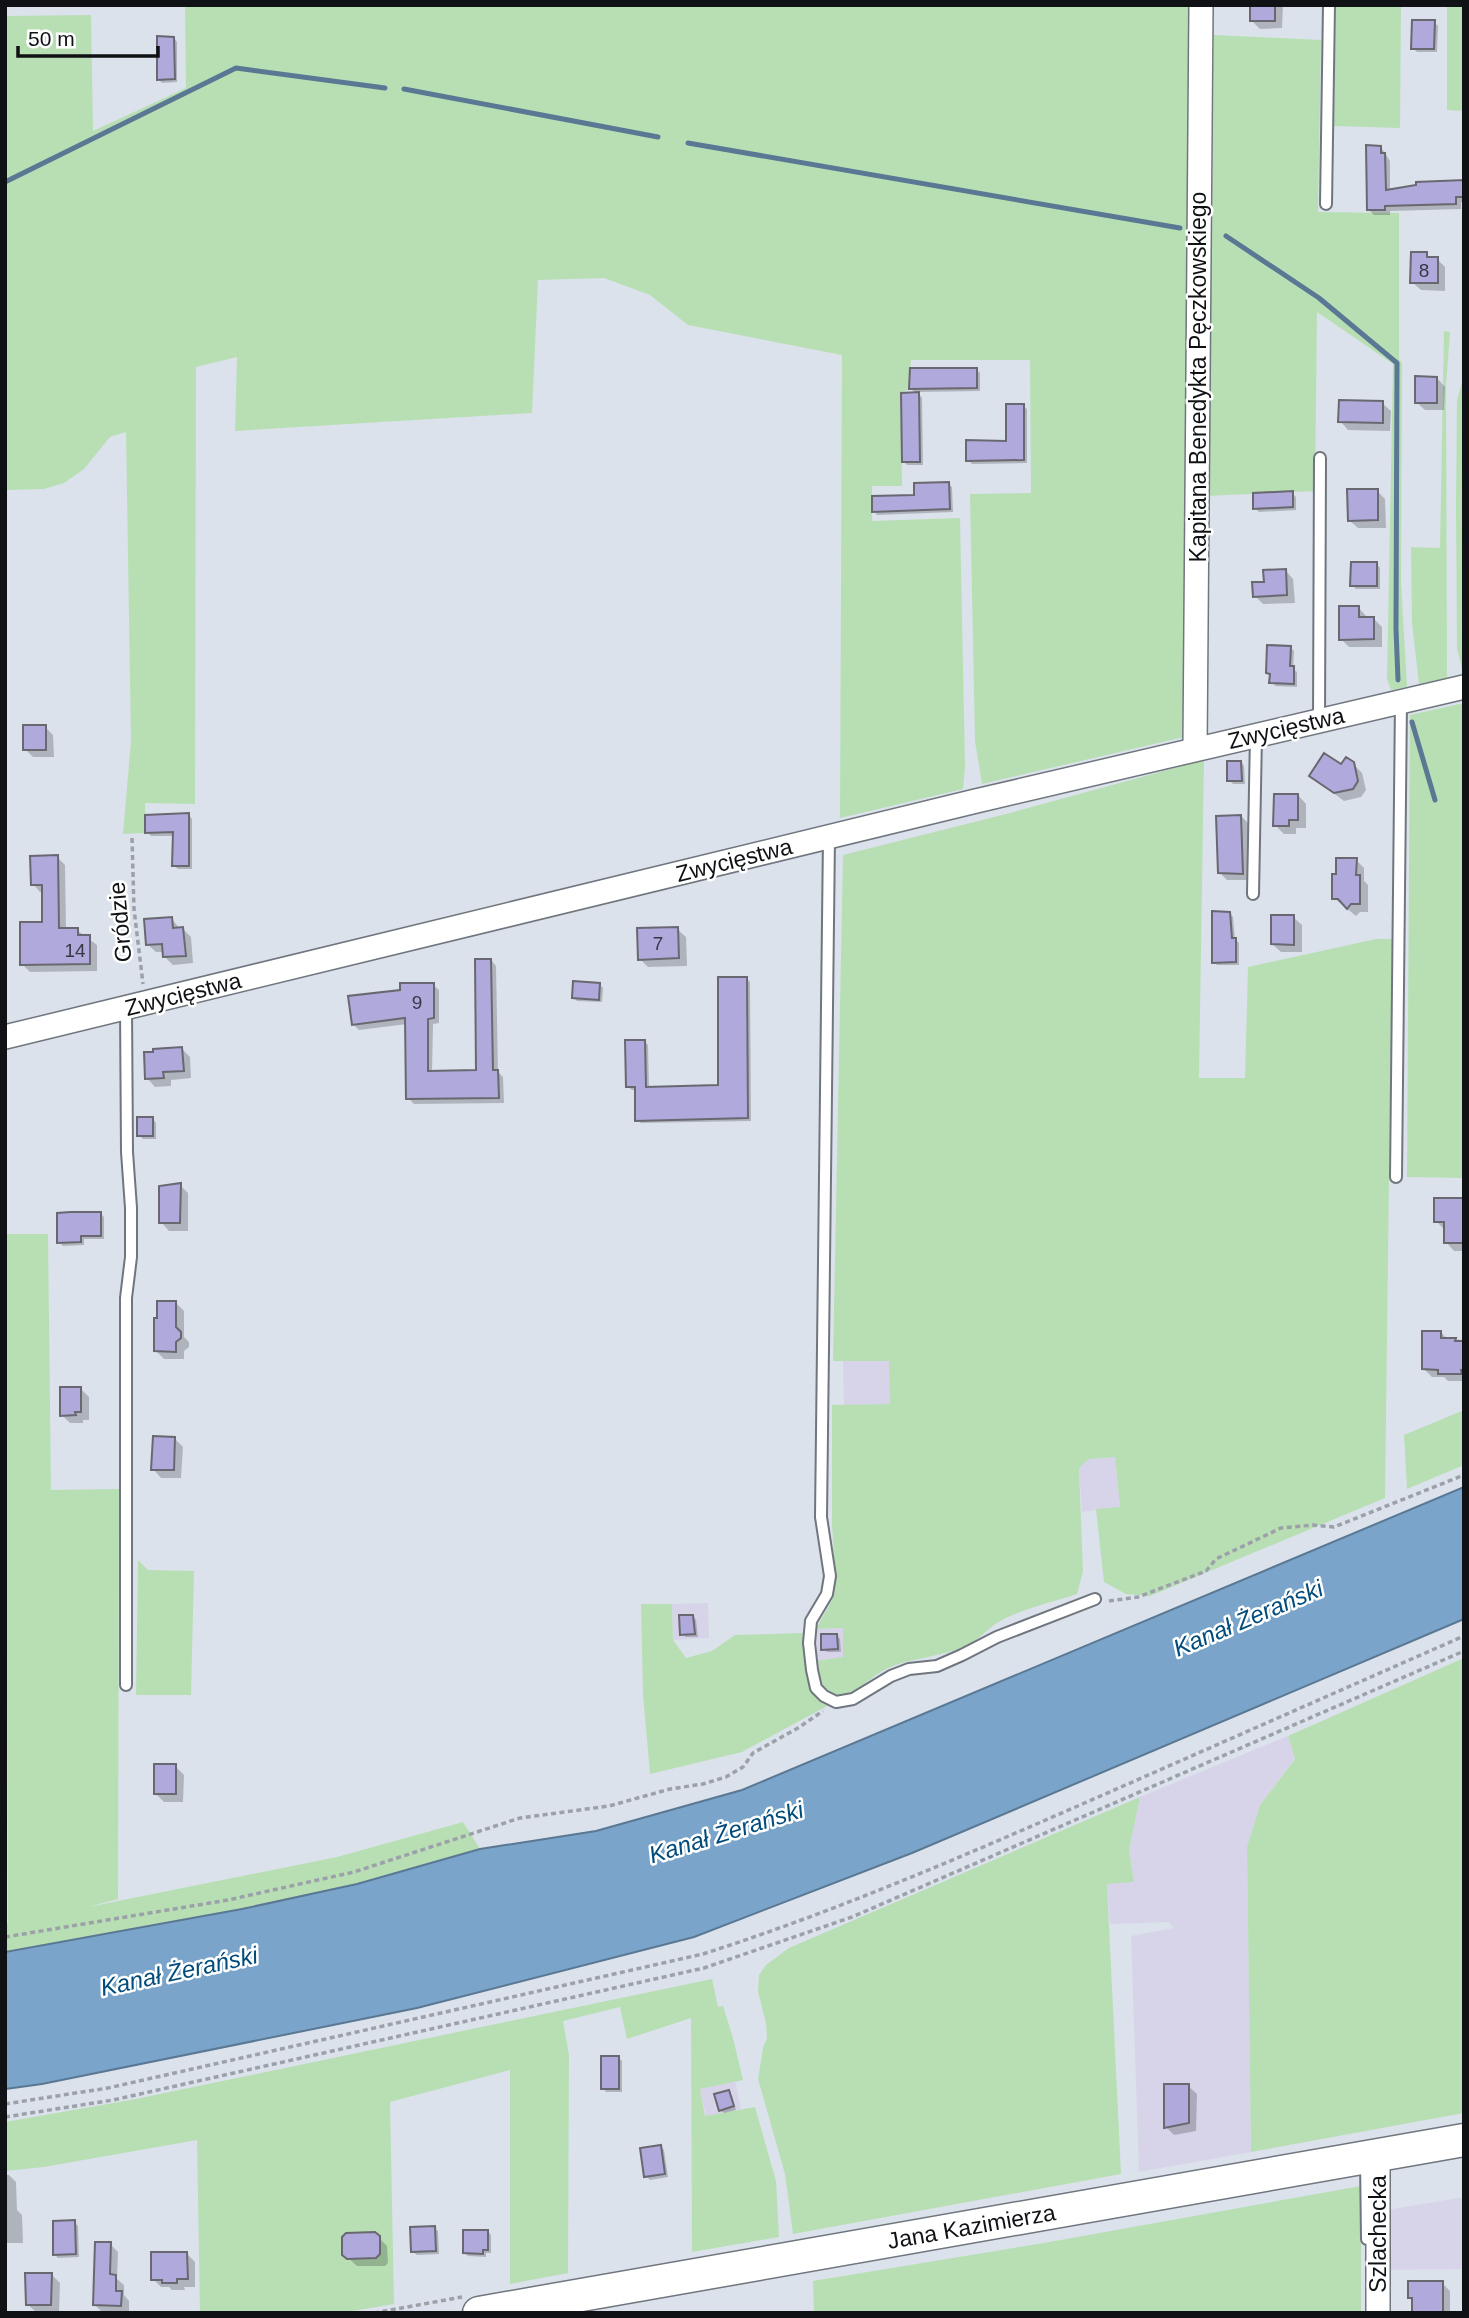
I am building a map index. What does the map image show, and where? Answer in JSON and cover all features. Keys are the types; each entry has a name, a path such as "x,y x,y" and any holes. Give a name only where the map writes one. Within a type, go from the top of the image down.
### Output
{"main road":[{"name":"Jana Kazimierza","path":"479,2313 1464,2140"}],"street":[{"name":"Kapitana Benedykta Pęczkowskiego","path":"1195,749 1201,5"},
{"name":"Zwycięstwa","path":"5,1037 1195,749 1464,687"},
{"name":"Szlachecka","path":"1372,2156 1378,2313"}],"lane":[{"path":"1326,204 1329,5"},
{"path":"1319,721 1320,458"},
{"path":"1396,1177 1401,701"},
{"path":"1254,894 1256,735"},
{"path":"829,837 821,1517 830,1576 827,1594 811,1621 811,1670 816,1688 836,1702 853,1699 891,1676 909,1669 937,1666 997,1637 1095,1599"},
{"path":"126,1685 126,1298 131,1257 127,1152 135,1005"},
{"name":"Szlachecka","path":"1368,2313 1372,2156"}],"path":[{"name":"Gródzie","path":"132,838 135,1005"},
{"path":"1095,1599 1119,1600 1160,1590 1206,1571 1216,1559 1282,1528 1313,1525 1334,1527 1464,1475"},
{"path":"5,2104 108,2088 714,1950 851,1902 984,1847 1464,1636"},
{"path":"5,2117 113,2100 704,1968 864,1912 1464,1651"},
{"path":"5,1937 228,1900 354,1872 520,1818 608,1807 670,1789 703,1784 726,1777 743,1767 753,1753 798,1728 836,1702"}],"shaded area":[{"path":"843,1361 890,1361 890,1404 844,1405"},
{"path":"1115,1456 1120,1507 1082,1512 1079,1468 1089,1459"},
{"path":"708,1603 709,1638 673,1640 672,1604"},
{"path":"843,1628 843,1658 816,1661 816,1629"},
{"path":"1288,1736 1295,1758 1260,1805 1247,1847 1251,2152 1139,2172 1131,1936 1174,1928 1168,1922 1110,1924 1107,1884 1134,1882 1129,1850 1140,1797"},
{"path":"735,2081 741,2109 706,2116 700,2089"},
{"path":"1464,2197 1464,2269 1386,2270 1386,2210"}],"green space":[{"path":"185,5 1189,5 1184,737 982,784 975,741 970,494 1031,493 1030,360 911,360 909,389 901,393 902,486 872,486 872,521 960,518 965,766 963,789 840,818 842,355 688,325 650,295 604,278 538,280 532,413 235,431 237,357 196,367 195,804 145,803 145,833 123,834 131,741 126,432 110,437 84,469 64,483 44,489 5,490 5,16 91,15 93,131 186,88"},
{"path":"1336,5 1401,5 1400,128 1334,126"},
{"path":"1447,5 1464,5 1464,111 1447,110"},
{"path":"1214,35 1321,40 1318,212 1399,213 1399,359 1402,363 1401,582 1407,687 1391,690 1387,679 1393,364 1317,312 1315,491 1205,496"},
{"path":"1444,331 1450,332 1446,385 1447,678 1419,684 1412,623 1411,547 1440,548"},
{"path":"1464,375 1463,674 1457,648 1456,505 1457,400"},
{"path":"1464,703 1464,1178 1407,1177 1410,715"},
{"path":"1204,760 1199,1078 1245,1078 1248,967 1376,939 1392,939 1385,1498 1150,1596 1126,1594 1104,1582 1096,1509 1120,1507 1115,1457 1089,1459 1079,1468 1083,1571 1077,1594 1004,1619 964,1647 895,1665 856,1690 834,1695 820,1682 816,1661 843,1657 843,1628 816,1629 832,1600 835,1572 832,1524 832,1405 890,1404 889,1361 833,1361 843,855"},
{"path":"5,1234 48,1234 51,1490 119,1489 118,1899 88,1907 337,1857 463,1822 480,1849 357,1884 242,1909 5,1952 5,1924 8,1923"},
{"path":"1464,1410 1464,1465 1407,1489 1404,1435"},
{"path":"138,1560 148,1570 194,1571 191,1695 136,1695"},
{"path":"641,1604 672,1604 673,1640 686,1658 712,1651 735,1635 803,1633 804,1661 811,1690 829,1705 742,1752 650,1774 643,1694"},
{"path":"1464,1658 1464,2113 1251,2152 1247,1847 1260,1805 1295,1759 1288,1736"},
{"path":"1140,1797 1129,1850 1134,1882 1107,1884 1121,2174 793,2234 785,2174 758,2079 767,2038 758,1992 759,1975 766,1965 789,1948"},
{"path":"712,1979 718,2007 723,2006 733,2038 743,2080 700,2089 705,2116 755,2107 776,2181 779,2237 692,2252 691,2018 627,2039 620,2007 563,2021 569,2055 568,2273 510,2284 510,2070 390,2102 394,2304 341,2313 200,2313 197,2140 44,2167 5,2171 5,2122 136,2099"},
{"path":"1361,2186 1361,2313 814,2313 813,2281"}],"water":[{"name":"Kanał Żerański","path":"1464,1487 1464,1619 912,1853 694,1937 417,2008 42,2084 5,2089 5,1952 242,1909 357,1884 480,1849 596,1831 742,1790"}],"building":[{"path":"1250,5 1275,5 1275,21 1250,21"},
{"path":"1412,20 1435,20 1434,49 1411,49"},
{"path":"157,36 174,37 175,79 157,80"},
{"path":"1366,145 1381,146 1381,153 1385,153 1386,190 1416,185 1416,182 1464,180 1464,197 1456,197 1456,204 1385,206 1385,210 1367,210"},
{"path":"1411,252 1427,252 1427,257 1438,257 1438,283 1410,283"},
{"path":"910,368 977,368 977,388 909,389"},
{"path":"1415,376 1437,377 1437,403 1415,403"},
{"path":"919,392 920,462 902,462 901,393"},
{"path":"1339,400 1383,401 1383,423 1338,422"},
{"path":"1006,404 1024,404 1024,460 966,461 966,440 1006,441"},
{"path":"949,482 950,509 872,512 872,496 914,495 914,483"},
{"path":"1347,489 1378,489 1378,520 1348,521"},
{"path":"1293,491 1293,507 1253,509 1253,493"},
{"path":"1351,562 1377,562 1377,586 1350,586"},
{"path":"1286,569 1287,595 1253,597 1252,582 1264,582 1263,570"},
{"path":"1339,606 1359,606 1359,617 1374,617 1374,639 1339,640"},
{"path":"1267,645 1291,646 1290,666 1294,666 1294,684 1269,683 1270,674 1266,673"},
{"path":"23,725 46,725 46,750 23,750"},
{"path":"1324,753 1341,764 1346,757 1354,762 1358,781 1353,789 1334,793 1309,776"},
{"path":"1227,761 1241,761 1242,781 1227,781"},
{"path":"1274,794 1298,794 1298,820 1289,820 1289,826 1273,826"},
{"path":"189,813 189,866 172,866 173,832 145,833 145,815"},
{"path":"1241,815 1243,874 1218,873 1216,816"},
{"path":"58,855 59,928 78,928 78,935 90,935 90,964 20,965 20,922 42,922 42,885 31,885 30,856"},
{"path":"1336,858 1357,858 1356,875 1360,875 1360,904 1351,904 1347,909 1338,899 1332,899 1332,874 1336,874"},
{"path":"1212,911 1230,912 1232,938 1236,938 1236,962 1212,963"},
{"path":"1271,915 1294,915 1294,945 1271,944"},
{"path":"172,917 173,928 183,927 186,956 163,957 162,944 146,945 144,919"},
{"path":"678,927 679,958 638,960 637,928"},
{"path":"475,959 491,959 493,1070 498,1070 499,1098 406,1099 405,1018 352,1025 348,996 400,990 400,983 434,983 434,1018 428,1019 428,1071 476,1070"},
{"path":"718,977 747,977 748,1118 635,1121 635,1087 626,1087 625,1040 645,1040 646,1087 718,1085"},
{"path":"573,981 600,983 599,1000 572,998"},
{"path":"182,1047 184,1071 163,1072 164,1078 145,1079 144,1052"},
{"path":"137,1117 153,1117 153,1136 137,1136"},
{"path":"181,1183 180,1223 159,1223 159,1186"},
{"path":"1434,1198 1464,1198 1464,1243 1444,1243 1444,1222 1434,1222"},
{"path":"101,1212 101,1236 81,1236 81,1242 57,1243 57,1213"},
{"path":"157,1301 176,1301 176,1327 181,1332 181,1338 176,1342 176,1352 154,1351"},
{"path":"1422,1331 1441,1331 1441,1338 1464,1341 1462,1374 1438,1374 1438,1370 1422,1369"},
{"path":"60,1387 81,1387 81,1412 60,1416"},
{"path":"153,1436 175,1437 174,1470 151,1470"},
{"path":"679,1615 693,1615 695,1634 680,1635"},
{"path":"821,1634 837,1634 838,1649 821,1650"},
{"path":"154,1764 176,1764 176,1794 154,1794"},
{"path":"601,2056 619,2056 619,2089 601,2089"},
{"path":"1164,2084 1189,2084 1189,2123 1164,2128"},
{"path":"729,2090 734,2106 719,2111 714,2094"},
{"path":"661,2145 665,2174 644,2177 640,2148"},
{"path":"75,2220 76,2254 53,2255 53,2221"},
{"path":"435,2226 436,2251 411,2252 410,2227"},
{"path":"463,2230 488,2230 488,2250 483,2250 483,2254 463,2253"},
{"path":"375,2232 380,2236 380,2254 376,2258 347,2259 342,2255 342,2237 346,2233"},
{"path":"95,2242 111,2242 110,2274 116,2275 116,2291 122,2291 121,2306 93,2305"},
{"path":"151,2252 187,2252 188,2279 177,2279 177,2283 151,2280"},
{"path":"25,2273 52,2273 51,2305 26,2305"},
{"path":"1408,2281 1443,2281 1443,2313 1412,2313 1412,2298 1408,2298"}],"waterway":[{"path":"5,182 236,68 385,88"},
{"path":"404,89 658,137"},
{"path":"688,143 1180,228"},
{"path":"1226,236 1319,298 1397,363 1398,680"},
{"path":"1412,722 1435,800"}]}
